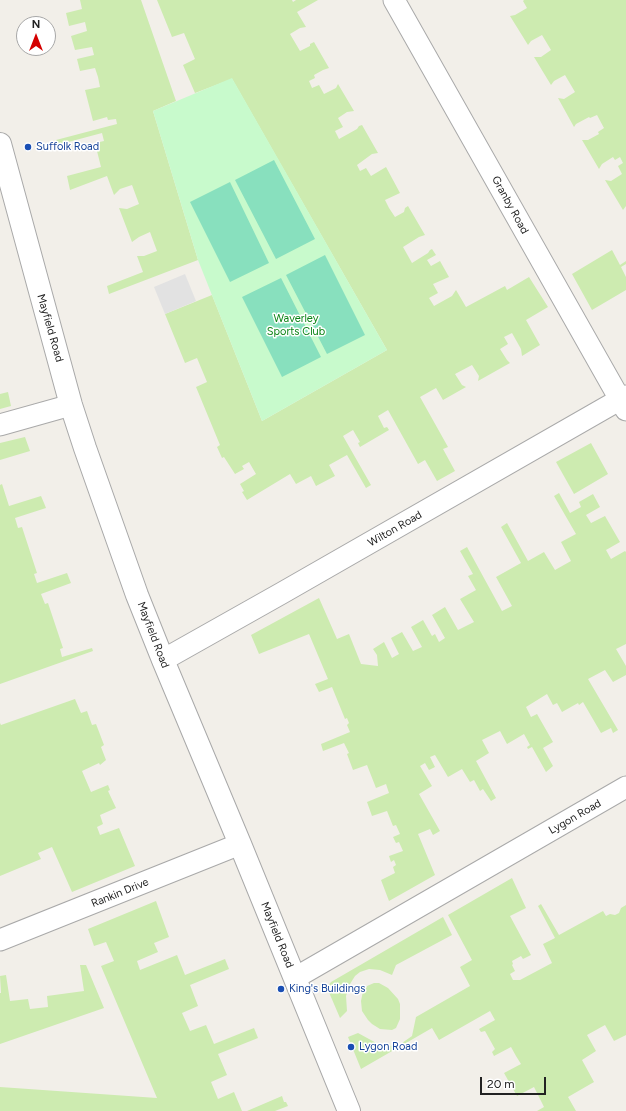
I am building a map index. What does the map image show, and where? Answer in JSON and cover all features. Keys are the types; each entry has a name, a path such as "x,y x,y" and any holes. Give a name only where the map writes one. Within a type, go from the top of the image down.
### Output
{"street":[{"name":"Granby Road","path":"394,0 624,402"},
{"name":"Mayfield Road","path":"0,144 71,405 102,496 163,660 349,1111"},
{"name":"Wilton Road","path":"163,660 624,402"},
{"path":"0,425 71,405"},
{"name":"Lygon Road","path":"295,978 626,787"},
{"name":"Rankin Drive","path":"0,940 240,844"}],"green space":[{"path":"80,0 141,0 176,101 153,111 198,260 109,294 107,286 143,272 137,256 144,256 157,251 150,232 132,242 119,208 127,209 139,204 132,185 120,189 114,195 107,176 70,190 67,176 101,167 95,143 104,141 102,133 57,145 56,140 117,124 116,119 108,120 107,117 93,121 85,90 100,87 98,77 95,68 80,71 77,59 94,55 92,47 75,50 71,36 87,31 85,22 69,26 66,13 82,9"},
{"path":"157,0 292,0 293,2 296,0 318,0 297,12 306,27 300,28 290,34 300,51 310,46 310,44 314,42 329,68 314,75 315,78 309,81 312,88 319,85 324,94 336,88 338,84 354,111 347,112 338,118 343,127 335,131 339,139 362,125 378,153 372,154 357,165 360,171 366,168 371,176 386,167 400,193 385,200 389,208 395,217 404,212 405,208 408,206 425,235 403,247 412,263 432,249 436,255 427,260 431,266 440,261 449,277 433,284 438,293 429,298 434,306 452,296 456,290 466,307 505,286 507,290 529,277 548,307 526,320 540,345 522,356 521,349 512,333 504,337 508,344 500,349 510,363 478,381 479,376 472,365 455,374 462,385 466,387 443,400 436,388 420,397 448,447 443,449 455,471 437,481 425,460 418,464 388,410 378,416 384,428 387,427 389,430 360,447 358,443 360,442 353,430 343,436 371,485 366,488 347,455 329,465 335,476 316,486 311,476 296,484 290,474 247,500 242,492 244,491 240,484 256,474 249,462 242,466 244,469 235,474 224,457 222,458 217,447 220,445 196,387 207,382 197,358 185,363 165,314 212,295 262,421 387,350 232,79 195,93 183,65 195,59 184,33 172,37"},
{"path":"626,0 626,206 623,210 605,180 611,181 622,174 618,166 623,163 620,157 615,160 613,157 602,164 599,169 582,140 588,140 599,134 598,132 604,128 597,115 590,118 589,117 576,124 574,127 558,98 564,99 575,92 565,75 554,81 551,85 534,57 541,57 551,50 542,35 531,41 528,45 510,16 515,15 527,8 523,1"},
{"name":"Waverley Sports Club","path":"232,78 387,350 262,421 198,260 153,111"},
{"path":"274,160 315,239 276,259 235,180"},
{"path":"230,182 269,263 230,282 190,202"},
{"path":"612,250 620,265 626,261 626,264 621,267 626,277 626,290 592,310 572,274"},
{"path":"325,255 365,335 327,354 286,275"},
{"path":"281,278 321,357 282,377 242,297"},
{"path":"8,392 11,406 0,409 0,394"},
{"path":"25,437 30,451 0,460 0,443"},
{"path":"591,443 608,474 574,494 556,462"},
{"path":"2,484 9,506 41,496 46,508 15,518 18,528 22,527 37,573 34,574 37,583 67,573 71,583 41,594 45,604 48,603 63,648 60,649 62,657 92,648 93,651 0,684 0,485"},
{"path":"559,493 570,513 581,507 579,502 593,494 600,507 586,515 591,523 605,516 620,542 606,550 611,559 625,551 626,552 626,644 616,649 626,666 626,675 613,682 605,670 588,679 618,730 613,733 611,728 601,733 583,702 579,705 578,703 562,712 557,703 553,705 547,694 526,707 531,717 537,714 553,742 543,748 553,766 546,772 532,747 528,749 527,747 530,745 524,734 507,744 500,731 482,740 489,753 476,761 496,798 491,801 483,789 480,791 474,780 470,782 462,769 448,777 435,755 430,757 435,767 429,770 425,763 420,766 432,786 419,794 440,831 433,835 430,829 418,834 435,875 389,901 381,880 395,873 393,867 396,865 394,860 391,862 389,856 403,851 399,842 396,843 393,837 400,834 396,825 393,826 387,811 372,816 367,802 389,793 386,784 376,788 367,765 353,770 347,754 349,753 344,743 323,751 321,744 350,732 347,725 349,723 347,718 345,719 332,687 319,692 315,684 328,679 309,634 259,654 251,635 319,598 337,639 349,634 361,664 378,666 377,655 373,649 384,642 392,658 399,654 391,638 402,632 413,651 422,647 411,627 423,620 432,636 435,634 439,642 445,638 432,615 445,607 458,630 474,622 460,599 476,590 468,576 473,574 460,551 467,547 502,611 512,606 496,577 521,563 501,527 507,523 528,561 544,552 555,570 571,561 561,542 576,534 554,496"},
{"path":"75,699 81,713 87,711 92,725 96,724 104,745 101,747 106,760 100,765 99,763 82,771 91,792 108,785 110,790 108,791 116,808 100,815 103,824 97,827 100,835 119,828 135,866 72,892 52,847 38,853 41,859 0,876 0,723 1,725"},
{"path":"512,878 526,908 510,916 531,955 523,959 521,956 512,961 515,971 510,974 513,980 520,980 552,963 543,944 555,938 538,906 541,904 559,935 603,911 606,916 610,914 615,915 619,913 621,908 626,905 626,1035 614,1041 605,1025 587,1035 596,1051 582,1060 594,1082 568,1097 576,1111 537,1111 544,1107 534,1087 517,1096 504,1073 521,1064 511,1047 494,1056 492,1052 495,1049 485,1031 481,1032 479,1029 495,1020 490,1011 439,1040 432,1028 361,1069 348,1037 358,1033 380,1045 394,1046 402,1043 412,1036 416,1017 470,986 460,967 472,960 448,915"},
{"path":"156,901 169,937 154,943 158,952 137,961 140,970 177,955 185,975 225,959 229,969 190,985 198,1006 182,1013 190,1031 206,1025 214,1044 254,1028 258,1038 218,1054 227,1075 211,1082 218,1099 234,1092 242,1111 0,1111 0,1087 157,1098 101,966 114,961 106,942 94,946 88,929"},
{"path":"443,917 452,935 396,965 392,975 380,970 369,969 360,972 355,976 350,984 346,996 347,1011 340,1018 328,990 328,986 331,982"},
{"path":"80,965 86,965 104,1008 0,1044 0,976 6,975 10,1001 28,999 30,1009 48,1007 47,996 84,991"},
{"path":"374,983 379,983 388,988 398,999 400,1004 400,1019 396,1028 392,1030 380,1029 372,1024 362,1011 361,1001 363,991 367,986"},
{"path":"282,1096 284,1102 286,1102 288,1106 275,1111 247,1111"}],"shaded area":[{"path":"185,274 196,301 165,314 154,287"}],"place":[{"name":"Suffolk Road","path":"28,147"},
{"name":"King's Buildings","path":"281,989"},
{"name":"Lygon Road","path":"351,1047"}]}
